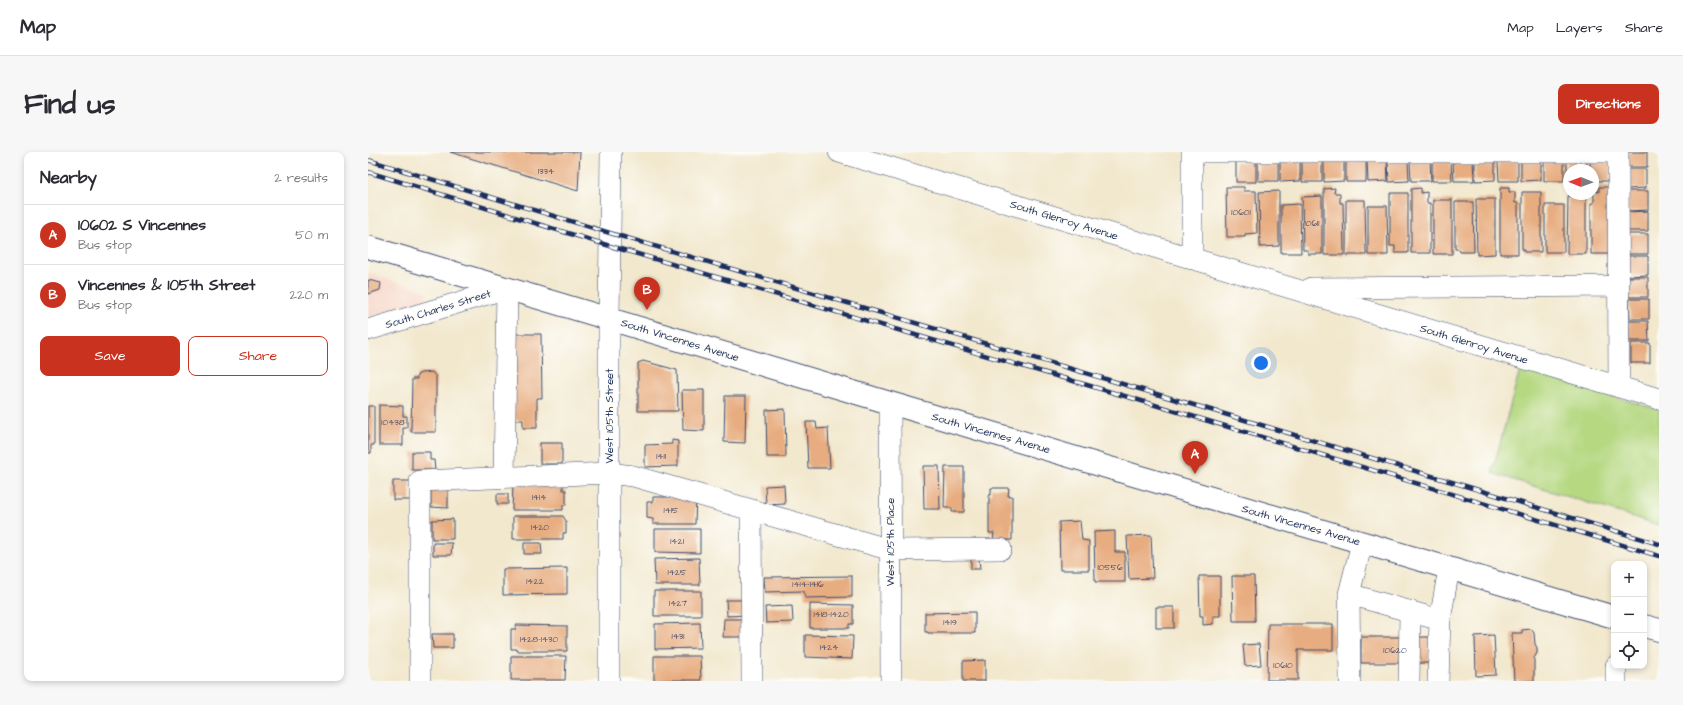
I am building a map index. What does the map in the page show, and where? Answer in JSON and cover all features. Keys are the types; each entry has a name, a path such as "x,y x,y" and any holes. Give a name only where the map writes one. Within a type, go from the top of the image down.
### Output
{"main road":[{"name":"South Vincennes Avenue","path":"368,247 1611,616"},
{"path":"1647,627 1659,630"}],"street":[{"name":"West 105th Street","path":"609,681 609,318 611,152"},
{"name":"South Glenroy Avenue","path":"839,152 1659,399"},
{"path":"1192,259 1192,152 1618,152 1619,387"},
{"name":"South Glenroy Avenue","path":"1289,288 1618,286"},
{"path":"504,477 507,288"},
{"name":"South Charles Street","path":"368,330 507,288"},
{"name":"West 105th Place","path":"890,403 891,681"},
{"path":"420,681 420,481 609,473 633,476 890,550 1001,549"},
{"path":"751,510 752,681"},
{"path":"1350,681 1349,594 1362,542"},
{"path":"1438,681 1440,620 1449,568"},
{"path":"1349,594 1440,620"},
{"path":"1409,681 1410,611"},
{"path":"1616,669 1616,681"}],"shaded area":[{"path":"368,273 427,292 426,300 368,317"}],"green space":[{"path":"1520,369 1659,410 1659,525 1492,473"}],"building":[{"path":"450,152 580,152 578,191"},
{"path":"1628,152 1647,152 1647,167 1628,167"},
{"path":"1473,160 1474,181 1454,181 1453,161"},
{"path":"1495,160 1495,180 1475,181 1475,161"},
{"path":"1521,160 1541,160 1541,180 1521,181"},
{"path":"1564,160 1563,181 1544,181 1544,161"},
{"path":"1567,160 1587,160 1587,164 1567,164"},
{"path":"1610,160 1610,181 1599,181 1599,164 1590,164 1590,161"},
{"path":"1256,161 1256,182 1236,182 1236,162"},
{"path":"1258,161 1278,161 1278,181 1258,181"},
{"path":"1300,161 1300,181 1280,182 1280,162"},
{"path":"1322,161 1322,182 1302,182 1302,162"},
{"path":"1324,161 1344,161 1344,181 1324,182"},
{"path":"1366,161 1366,182 1346,182 1346,162"},
{"path":"1367,161 1387,161 1388,181 1368,182"},
{"path":"1408,161 1409,181 1389,182 1388,162"},
{"path":"1410,161 1430,161 1431,181 1411,181"},
{"path":"1432,161 1451,161 1452,181 1432,181"},
{"path":"1498,161 1518,161 1518,181 1499,181"},
{"path":"1627,169 1646,169 1646,188 1627,189"},
{"path":"1226,187 1244,187 1244,191 1256,191 1257,233 1245,234 1245,237 1227,237"},
{"path":"1599,187 1609,187 1610,254 1591,254 1591,203 1594,203 1594,200 1599,200"},
{"path":"1335,188 1334,193 1340,193 1340,203 1343,203 1344,255 1324,255 1324,189"},
{"path":"1421,188 1421,193 1427,192 1427,203 1430,203 1430,253 1411,253 1411,189"},
{"path":"1500,188 1509,188 1509,192 1515,192 1515,203 1518,203 1518,254 1500,254"},
{"path":"1279,191 1279,246 1260,247 1259,192"},
{"path":"1628,191 1648,191 1648,210 1628,211"},
{"path":"1522,192 1541,192 1541,252 1524,252 1524,249 1522,249"},
{"path":"1390,193 1408,193 1408,253 1395,253 1395,246 1390,246"},
{"path":"1322,196 1322,254 1308,254 1308,250 1303,250 1302,197"},
{"path":"1476,199 1495,199 1495,254 1477,255"},
{"path":"1346,200 1365,200 1366,255 1346,255"},
{"path":"1433,200 1452,200 1452,254 1433,254"},
{"path":"1568,200 1586,200 1586,254 1567,254"},
{"path":"1455,202 1473,202 1474,252 1460,252 1459,249 1455,249"},
{"path":"1300,204 1301,253 1281,253 1281,205"},
{"path":"1545,205 1564,205 1564,252 1545,252"},
{"path":"1368,206 1387,206 1388,255 1368,255"},
{"path":"1648,211 1648,231 1628,231 1628,212"},
{"path":"1628,234 1648,234 1648,254 1628,254"},
{"path":"1628,256 1648,256 1648,275 1628,276"},
{"path":"1628,277 1648,277 1648,297 1628,297"},
{"path":"368,280 381,283 380,290 368,294"},
{"path":"1629,299 1649,299 1649,319 1630,319"},
{"path":"1629,321 1648,321 1649,341 1629,341"},
{"path":"513,334 541,334 542,398 537,398 537,428 523,428 523,420 513,420"},
{"path":"1631,343 1650,343 1650,363 1631,363"},
{"path":"643,361 677,370 678,411 638,411 638,363"},
{"path":"432,372 436,377 436,432 411,432 412,379 417,379 417,375 421,373"},
{"path":"682,390 704,390 704,431 683,430"},
{"path":"725,396 746,396 745,443 724,442"},
{"path":"379,405 403,406 403,416 407,416 407,428 403,428 403,445 379,445"},
{"path":"368,406 374,406 374,445 371,445 371,453 368,453"},
{"path":"785,409 786,457 767,457 766,410"},
{"path":"806,422 816,422 817,429 828,428 830,468 808,468"},
{"path":"672,440 678,441 678,466 645,467 645,445 672,444"},
{"path":"540,443 562,443 562,464 540,464"},
{"path":"412,452 430,452 430,460 434,460 435,470 412,470"},
{"path":"923,466 939,466 940,509 924,509"},
{"path":"945,467 964,467 964,512 952,512 952,508 944,508"},
{"path":"393,481 410,481 410,500 393,500"},
{"path":"513,485 563,485 563,490 566,490 566,505 563,505 563,510 512,510"},
{"path":"784,485 785,504 766,505 765,486"},
{"path":"991,488 1009,488 1008,496 1012,496 1012,540 993,540 994,533 989,533 989,495 991,495"},
{"path":"431,490 448,490 448,508 431,507"},
{"path":"497,494 508,494 508,504 497,504"},
{"path":"653,497 696,497 695,524 653,524 653,519 647,518 647,502 653,502"},
{"path":"513,516 563,516 566,521 566,533 563,533 563,539 513,539"},
{"path":"453,519 453,539 432,539 432,520"},
{"path":"1080,521 1082,540 1089,541 1089,570 1060,570 1059,522"},
{"path":"655,529 700,529 700,553 655,552"},
{"path":"1115,531 1115,552 1125,552 1125,582 1095,582 1094,532"},
{"path":"1151,535 1153,578 1129,579 1127,536"},
{"path":"433,543 452,543 451,555 433,555"},
{"path":"524,543 541,543 542,554 524,554"},
{"path":"699,558 700,585 655,585 654,559"},
{"path":"979,558 980,569 971,569 971,559"},
{"path":"567,568 567,594 503,595 503,569"},
{"path":"852,576 852,597 805,598 804,591 765,592 764,577"},
{"path":"1199,576 1220,576 1220,616 1213,616 1213,624 1203,625 1203,616 1200,616"},
{"path":"1232,576 1254,576 1255,621 1233,621"},
{"path":"654,591 701,591 701,616 654,616"},
{"path":"726,600 747,600 747,615 727,616"},
{"path":"810,604 853,605 853,624 849,624 849,628 810,628"},
{"path":"792,606 793,622 766,623 765,607"},
{"path":"1156,607 1174,607 1174,628 1156,628"},
{"path":"975,612 975,633 925,632 925,613"},
{"path":"724,619 742,619 742,637 723,637"},
{"path":"700,623 701,648 655,649 655,624"},
{"path":"1268,624 1333,624 1333,650 1298,650 1298,680 1267,680"},
{"path":"516,625 567,626 567,651 517,651 517,649 511,649 511,629 516,629"},
{"path":"1531,629 1534,633 1537,648 1537,653 1534,658 1534,681 1514,681 1512,633 1522,633 1522,630"},
{"path":"432,634 453,634 453,648 433,648"},
{"path":"805,635 853,636 852,659 805,657"},
{"path":"1494,635 1496,675 1476,676 1475,636"},
{"path":"1361,637 1430,637 1429,663 1361,663"},
{"path":"1259,644 1261,665 1245,666 1243,645"},
{"path":"511,656 566,656 565,680 511,680"},
{"path":"654,656 700,656 701,680 654,680"},
{"path":"985,660 985,681 963,681 963,661"}],"railway":[{"path":"368,160 1659,544"},
{"path":"368,172 610,246 1135,399 1659,556"}],"place":[{"name":"Vincennes & 105th Street","path":"647,310"},
{"name":"10602 S Vincennes","path":"1195,474"}]}
